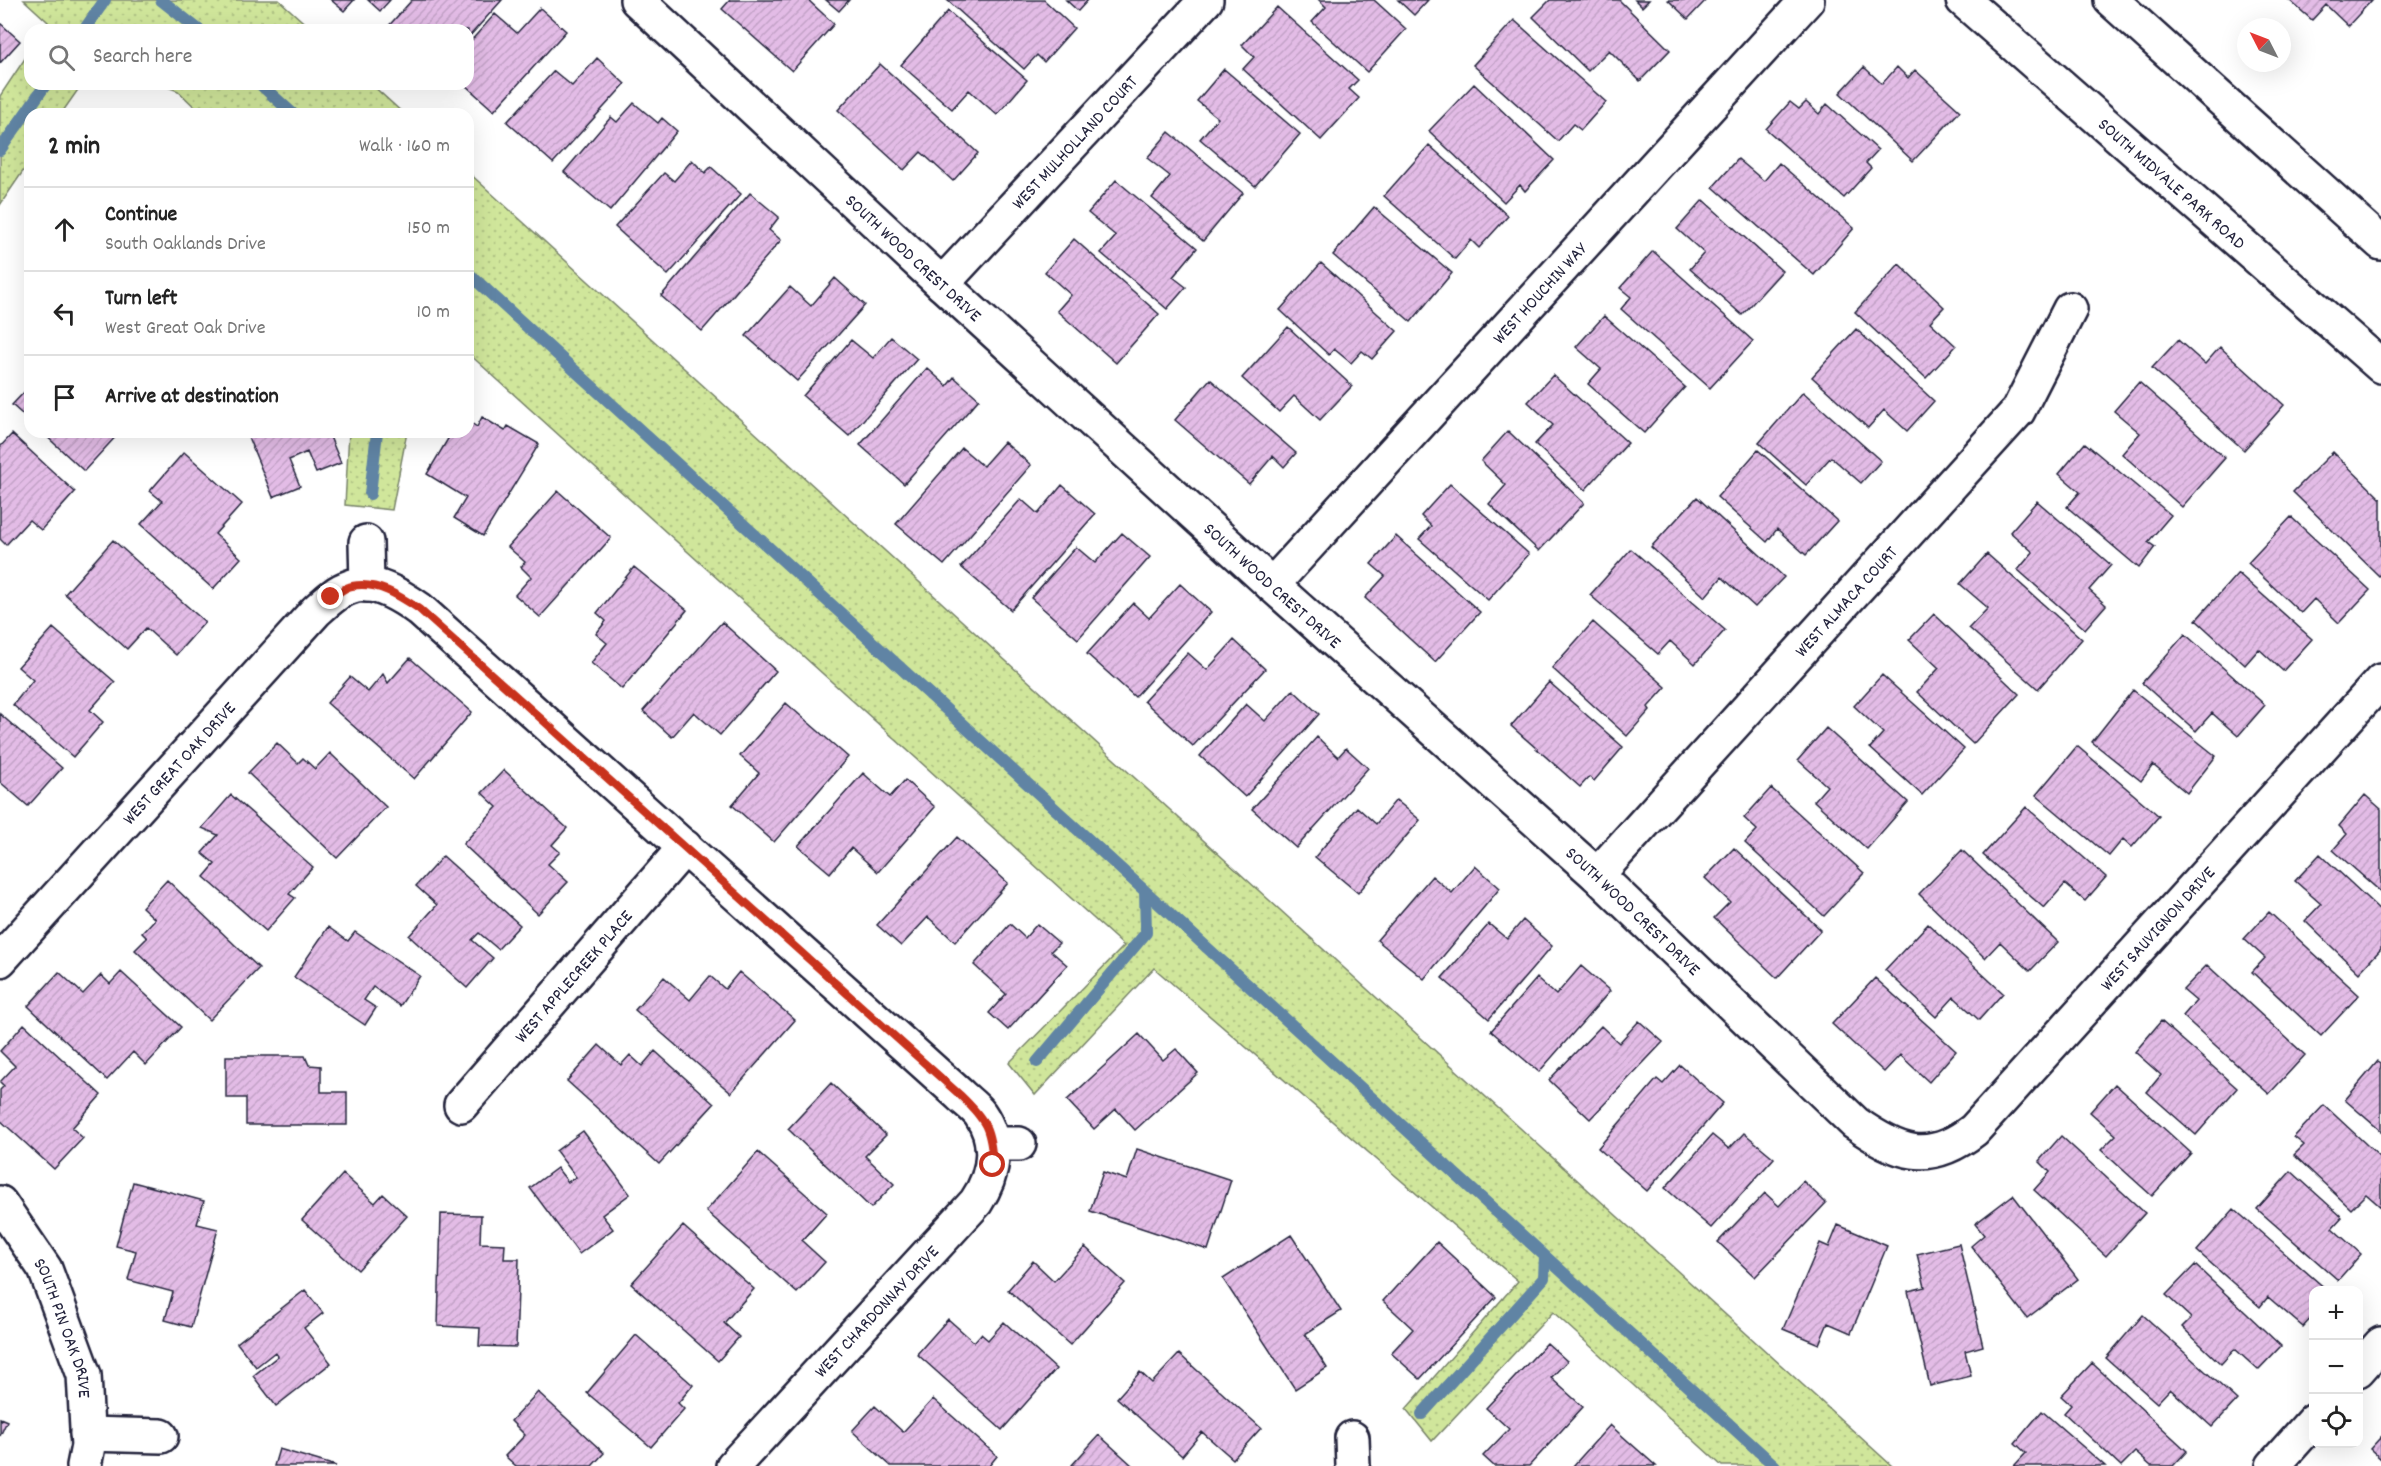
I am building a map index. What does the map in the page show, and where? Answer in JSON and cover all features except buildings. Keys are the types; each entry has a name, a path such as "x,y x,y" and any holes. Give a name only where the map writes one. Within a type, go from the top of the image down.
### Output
{"street":[{"name":"SOUTH WOOD CREST DRIVE","path":"637,0 942,284 1272,585 1598,874 1855,1123 1883,1142 1918,1152"},
{"name":"WEST MULHOLLAND COURT","path":"942,284 1206,0"},
{"name":"WEST HOUCHIN WAY","path":"1272,585 1807,0"},
{"name":"SOUTH MIDVALE PARK ROAD","path":"1963,0 2381,366"},
{"path":"2111,0 2381,243"},
{"name":"WEST ALMACA COURT","path":"1598,874 2018,411 2070,309"},
{"path":"366,542 367,585 401,596 419,609 685,847"},
{"name":"WEST GREAT OAK DRIVE","path":"0,960 316,611 331,597 351,586 367,585"},
{"name":"WEST SAUVIGNON DRIVE","path":"1918,1152 1943,1149 1961,1141 1974,1130 2381,681"},
{"name":"WEST APPLECREEK PLACE","path":"461,1105 685,847"},
{"name":"WEST CHARDONNAY DRIVE","path":"685,847 973,1107 980,1114 988,1130 1005,1144 993,1165 987,1186 976,1202 734,1466"},
{"name":"SOUTH PIN OAK DRIVE","path":"0,1203 45,1269 84,1375 88,1446 84,1466"},
{"path":"2363,1364 2381,1344"},
{"path":"2273,1466 2309,1425"},
{"path":"87,1434 161,1436"}],"green space":[{"path":"24,0 279,0 305,24 47,24 48,22"},
{"path":"24,60 24,90 78,90 65,108 24,108 24,170 0,205 0,96"},
{"path":"175,90 378,90 397,108 196,108"},
{"path":"474,177 1892,1466 1722,1466 1553,1312 1432,1441 1406,1409 1518,1281 1154,968 1035,1095 1009,1063 1124,946 474,358"},
{"path":"349,438 406,438 392,510 345,505"}],"waterway":[{"path":"88,24 105,0"},
{"path":"161,0 191,24"},
{"path":"29,108 42,90"},
{"path":"267,90 286,108"},
{"path":"0,150 24,116"},
{"path":"474,278 1775,1466"},
{"path":"370,494 376,438"},
{"path":"1037,1062 1146,933 1145,891"},
{"path":"1422,1414 1544,1278 1545,1256"}],"route":[{"path":"331,597 351,586 367,585 401,596 419,609 980,1114 992,1144 993,1165"}]}
